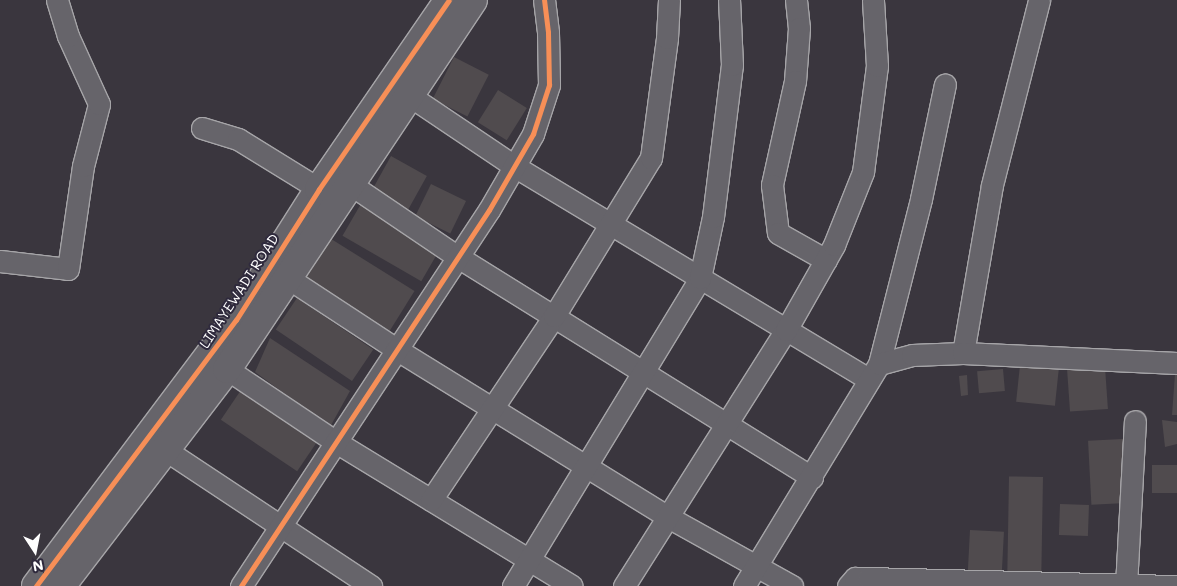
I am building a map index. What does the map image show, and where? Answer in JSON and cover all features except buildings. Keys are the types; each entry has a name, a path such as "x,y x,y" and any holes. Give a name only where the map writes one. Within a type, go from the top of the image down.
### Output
{"street":[{"path":"0,261 68,269 83,166 99,104 68,36 57,0"},
{"name":"LIMAYEWADI ROAD","path":"61,586 157,445 319,189 449,0"},
{"name":"LIMAYEWADI ROAD","path":"36,586 157,445 227,369 473,0"},
{"path":"247,584 280,527 458,257 532,134 549,85 548,32 544,0"},
{"path":"431,500 554,316 651,158 667,38 668,0"},
{"path":"512,586 700,278 713,217 732,66 729,0"},
{"path":"796,0 799,28 795,80 772,185 778,234 826,260"},
{"path":"624,586 786,330 826,260 863,172 877,66 873,0"},
{"path":"963,353 992,185 1039,0"},
{"path":"744,586 758,566 874,372 921,199 945,84"},
{"path":"410,96 514,166 786,330 874,372 912,355 963,353 1177,363"},
{"path":"202,128 238,139 319,189"},
{"path":"350,184 458,257 812,476"},
{"path":"288,278 396,349 668,517 792,586"},
{"path":"227,369 336,442 572,586"},
{"path":"1126,585 1135,420"},
{"path":"157,445 371,586"},
{"path":"848,586 855,578 861,578 962,583 1177,586"}],"cycle path":[{"path":"36,586 236,320 319,189 449,0"},
{"path":"241,586 489,210 533,134 549,85 548,32 544,0"}]}
